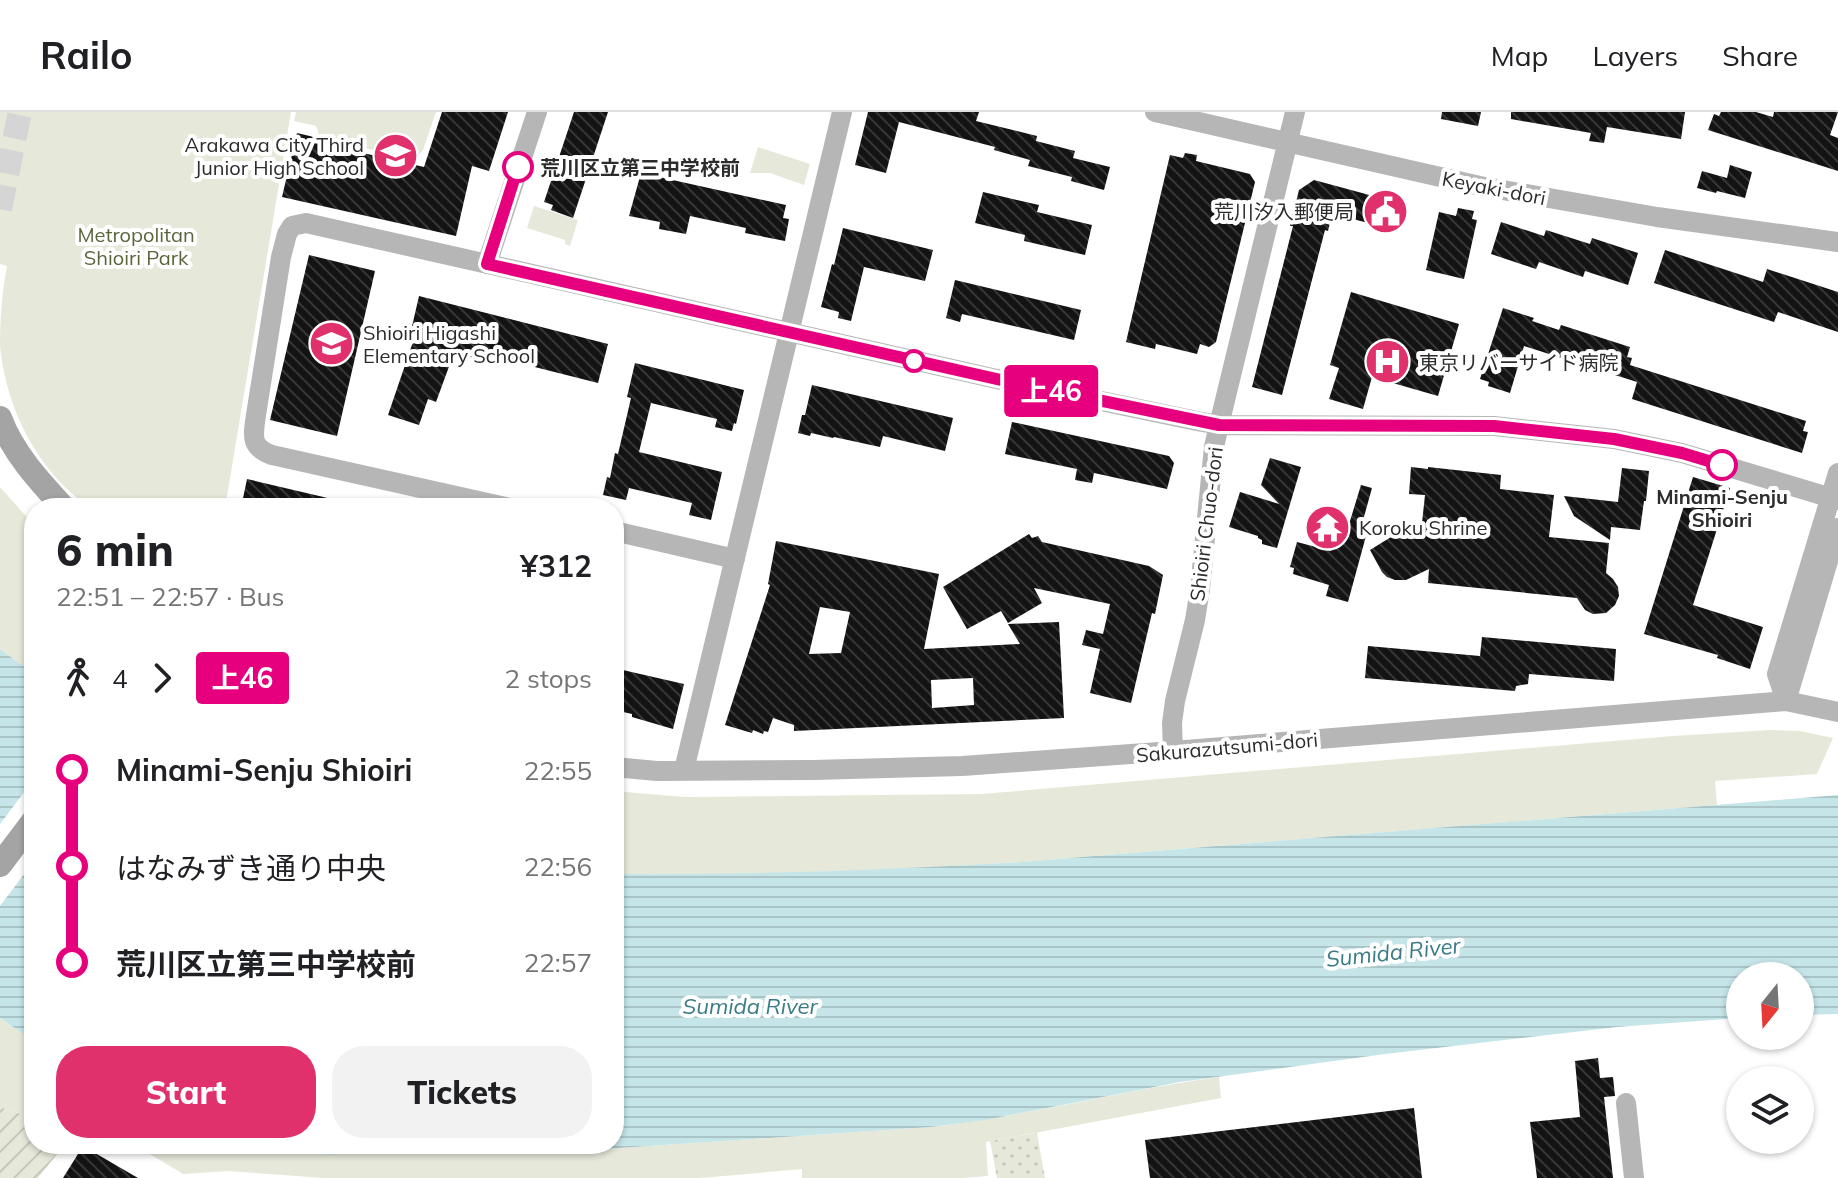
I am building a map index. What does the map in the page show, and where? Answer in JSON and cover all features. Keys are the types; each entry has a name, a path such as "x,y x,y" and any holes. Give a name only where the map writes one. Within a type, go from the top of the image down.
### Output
{"main road":[{"path":"0,418 4,430 31,472 55,498"},
{"path":"0,451 19,481 35,498"},
{"path":"0,865 24,833"}],"street":[{"path":"487,264 537,112"},
{"path":"684,770 842,112"},
{"name":"Keyaki-dori","path":"1155,112 1480,186 1657,217 1838,242"},
{"name":"Shioiri Chuo-dori","path":"1173,751 1175,701 1200,589 1214,447 1295,112"},
{"path":"465,498 272,455 258,448 254,440 255,424 281,257 292,226 306,223 1010,382 1219,425 1494,426 1599,437 1682,453 1834,499"},
{"path":"1786,701 1777,674 1834,499 1838,473"},
{"path":"1786,701 1838,528"},
{"path":"624,533 735,559"},
{"name":"Sakurazutsumi-dori","path":"624,768 657,771 962,766 1786,701 1838,712"},
{"path":"1626,1103 1634,1178"}],"green space":[{"name":"Metropolitan Shioiri Park","path":"0,112 291,112 227,498 77,498 71,493 40,458 9,393 0,346 7,266 0,264"},
{"path":"296,112 436,112 423,150 414,160 318,137 316,126 294,121"},
{"path":"758,147 810,164 804,185 770,173 750,173"},
{"path":"534,206 578,220 570,246 565,244 565,240 527,228"},
{"path":"0,487 24,514 24,667 0,649"},
{"path":"1770,730 1800,731 1833,738 1817,774 1715,781 1717,805 1022,862 890,870 624,874 624,792 684,797 981,794"},
{"path":"0,1018 24,1034 24,1115 0,1107"},
{"path":"1219,1077 1221,1098 986,1142 988,1176 963,1178 802,1178 802,1169 701,1178 325,1178 227,1171 183,1174 150,1154 624,1154 624,1148 931,1127"},
{"path":"0,1107 24,1115 24,1154 57,1154 38,1178 0,1178"},
{"path":"1037,1133 1045,1178 997,1178 990,1141"}],"water":[{"path":"0,649 24,667 24,1034 0,1018"},
{"name":"Sumida River","path":"1838,795 1838,1014 1814,1015 1814,962 1726,962 1726,1019 1617,1027 1385,1054 1180,1082 985,1120 931,1127 624,1148 624,874 818,871 1021,862"}],"pier":[{"path":"24,792 24,874 0,906 0,824"}],"building":[{"name":"Arakawa City Third Junior High School","path":"442,112 508,112 489,171 472,166 456,236 282,197 297,133 424,167"},
{"path":"574,112 608,112 573,218 551,210 553,205 544,202"},
{"path":"868,112 979,112 976,121 1037,136 1036,141 1075,151 1073,158 1110,167 1104,190 1071,181 1072,177 1028,166 1030,160 994,150 995,147 899,122 886,173 855,165"},
{"path":"1442,112 1481,112 1478,126 1441,119"},
{"path":"1511,112 1685,112 1681,139 1607,127 1604,143 1589,141 1591,133 1511,119"},
{"path":"1721,112 1756,112 1773,117 1774,112 1838,112 1830,135 1838,138 1838,171 1708,130 1714,114 1719,116"},
{"path":"1185,153 1197,155 1196,161 1250,174 1255,182 1216,342 1209,347 1200,344 1197,354 1156,344 1155,349 1126,342 1170,155 1183,158"},
{"path":"1730,165 1752,172 1745,198 1697,188 1702,171 1727,178"},
{"path":"641,173 786,205 783,218 789,219 785,241 745,233 746,228 690,216 686,234 659,229 660,222 629,216"},
{"path":"1314,180 1399,203 1393,229 1332,214 1328,231 1325,230 1282,395 1252,387 1293,226 1290,226 1299,190"},
{"path":"983,192 1039,205 1037,212 1092,225 1085,255 1024,241 1025,235 975,223"},
{"path":"1458,208 1474,211 1472,219 1477,220 1464,279 1426,270 1439,212 1456,216"},
{"path":"1501,222 1544,236 1546,230 1590,244 1592,238 1638,253 1628,285 1585,271 1583,277 1539,262 1536,269 1491,254"},
{"path":"843,228 933,250 925,281 864,267 851,321 838,318 839,312 821,307"},
{"path":"1665,250 1763,282 1767,269 1838,292 1838,332 1778,312 1774,322 1654,283"},
{"name":"Shioiri Higashi Elementary School","path":"309,255 375,271 337,436 270,420"},
{"path":"955,280 1081,310 1074,340 962,314 960,322 946,318"},
{"path":"1351,292 1459,324 1438,396 1372,377 1363,409 1329,399 1339,368 1330,365"},
{"path":"419,296 608,344 598,383 476,352 475,358 454,353 436,402 428,399 419,425 388,415 415,336 410,335"},
{"path":"1503,308 1559,330 1561,325 1630,347 1627,357 1632,358 1630,365 1806,421 1803,431 1808,432 1802,453 1632,399 1637,382 1524,346 1510,393 1488,386 1489,382 1480,379"},
{"path":"635,363 744,390 732,431 715,427 717,419 651,403 639,452 722,472 711,520 689,515 692,503 629,488 626,500 603,495 615,453 618,454 631,398 627,397"},
{"path":"812,385 953,418 945,451 883,436 880,447 798,433"},
{"path":"1012,422 1169,456 1174,463 1167,489 1094,473 1092,483 1075,480 1077,469 1005,454"},
{"path":"1270,458 1301,467 1277,548 1262,544 1258,536 1229,527 1240,492 1279,504 1261,485"},
{"path":"1411,467 1501,475 1500,489 1554,495 1549,537 1609,543 1606,573 1618,587 1619,596 1615,605 1606,613 1593,614 1585,610 1577,598 1428,583 1429,569 1406,580 1387,577 1370,550 1391,537 1414,535 1415,523 1422,523 1425,495 1409,494"},
{"path":"1622,468 1649,471 1646,501 1640,530 1611,527 1610,540 1574,516 1564,496 1618,502"},
{"path":"1693,477 1730,488 1693,605 1763,627 1750,669 1717,658 1718,655 1644,634"},
{"path":"247,479 328,498 243,498"},
{"path":"1361,485 1372,488 1362,524 1369,525 1348,602 1326,596 1329,585 1293,574 1294,568 1290,567 1297,542 1331,551 1337,531 1344,533 1350,521"},
{"path":"1029,534 1032,538 1038,536 1042,542 1149,566 1163,575 1131,703 1090,693 1100,649 1082,645 1086,630 1103,634 1110,604 1034,588 1042,603 1008,623 1001,611 967,629 943,587"},
{"path":"776,541 939,574 924,649 1020,644 1008,624 1059,622 1064,718 794,731 794,725 773,718 768,732 764,731 763,734 725,725 768,584","holes":["820,607 850,612 841,653 809,654","973,678 974,705 932,708 931,680"]},
{"path":"1482,637 1616,649 1614,681 1529,674 1528,684 1516,686 1515,691 1365,678 1368,646 1480,656"},
{"path":"624,670 684,684 673,729 632,717 632,714 624,712"},
{"path":"1598,1058 1600,1078 1613,1077 1615,1096 1604,1097 1613,1178 1537,1178 1530,1122 1580,1117 1575,1061"},
{"path":"1414,1108 1422,1178 1150,1178 1145,1140"},
{"path":"78,1154 97,1154 138,1178 63,1178"}],"tunnel":[{"path":"0,209 20,112"}],"bus line":[{"name":"上46","path":"518,167 487,264 1010,382 1219,425 1494,426 1614,439 1722,465"}],"place":[{"name":"Arakawa City Third Junior High School","path":"395,155"},
{"name":"荒川区立第三中学校前","path":"518,167"},
{"name":"荒川汐入郵便局","path":"1385,211"},
{"name":"Shioiri Higashi Elementary School","path":"332,344"},
{"name":"東京リバーサイド病院","path":"1388,362"},
{"name":"Minami-Senju Shioiri","path":"1722,465"},
{"name":"Koroku Shrine","path":"1328,527"}]}
